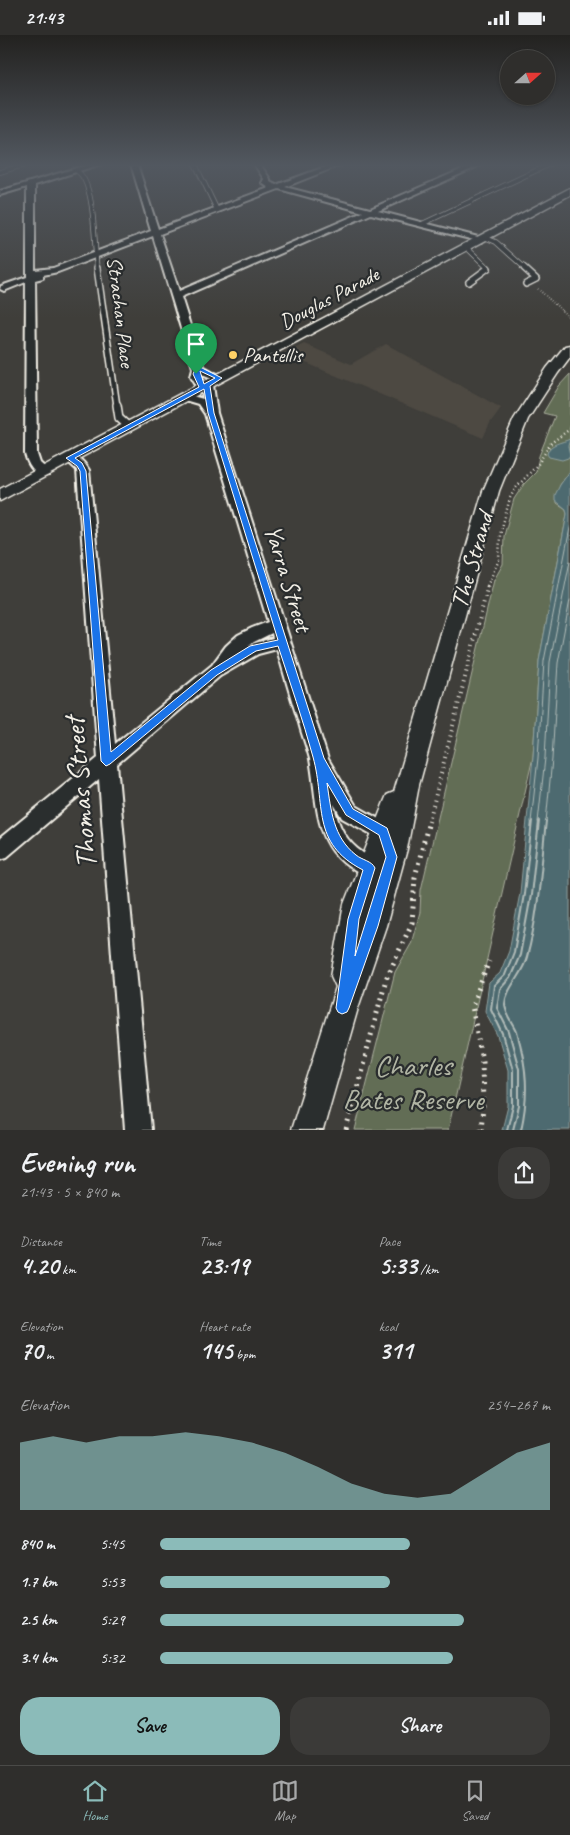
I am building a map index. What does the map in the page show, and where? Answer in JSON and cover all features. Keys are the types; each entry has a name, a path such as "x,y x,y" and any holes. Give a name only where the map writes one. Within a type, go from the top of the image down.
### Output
{"street":[{"path":"31,215 31,454 34,465 44,472"},
{"name":"Yarra Street","path":"150,215 198,368 196,375 205,386 211,413 276,626 319,759 326,812 331,832 338,844 350,857 381,862"},
{"path":"2,289 203,215"},
{"path":"176,296 363,215"},
{"path":"388,215 481,238"},
{"name":"Douglas Parade","path":"0,496 526,215"},
{"name":"The Strand","path":"381,862 407,785 491,491 521,419 552,371 570,349"},
{"path":"198,368 220,378"},
{"path":"185,397 202,402 211,413"},
{"name":"Thomas Street","path":"70,458 80,464 83,471 138,1130"},
{"path":"214,672 235,646 245,637 276,626"},
{"path":"0,850 214,672 254,649 282,642"},
{"name":"Yarra Street","path":"319,759 349,812 384,832"},
{"name":"The Strand","path":"307,1130 342,1008 372,926 384,832 393,808 407,785"}],"lane":[{"name":"Strachan Place","path":"90,215 119,418 129,427"},
{"path":"422,224 441,215"},
{"path":"481,238 496,242 536,279 528,283"},
{"path":"466,247 488,268 469,283"}],"path":[{"path":"528,283 570,318"},
{"path":"346,1130 386,979 412,923 415,877 489,579 499,560 500,535 510,498 519,483 542,459 547,447 570,429"},
{"path":"481,1130 483,1107 482,1061 472,1006 489,961"}],"shaded area":[{"path":"304,344 351,364 386,344 501,408 490,423 483,438 285,354"}],"green space":[{"name":"Charles Bates Reserve","path":"570,374 570,471 560,485 557,503 566,509 567,514 539,661 533,757 448,1130 355,1130 395,972 411,944 420,912 421,890 494,580 503,564 504,536 514,499 524,484 536,472 539,456 555,416 543,413 559,386"}],"water":[{"path":"570,439 568,446 570,455 568,458 562,460 549,457 547,454 550,448"},
{"path":"570,471 570,1130 502,1130 508,1106 508,1070 498,1036 485,1011 489,983 500,973 509,951 520,893 533,757 539,661 567,514 566,509 555,500 555,495"}],"place":[{"name":"Pantellis","path":"233,355"}],"route":[{"path":"196,374 198,368 206,374 220,378 207,385 211,413 319,759 326,812 331,832 350,857 370,868 354,919 346,967 342,1008 372,926 392,857 384,832 349,812 319,759 282,642 254,649 214,672 106,761 83,471 80,464 70,458 203,387 196,374"}]}
